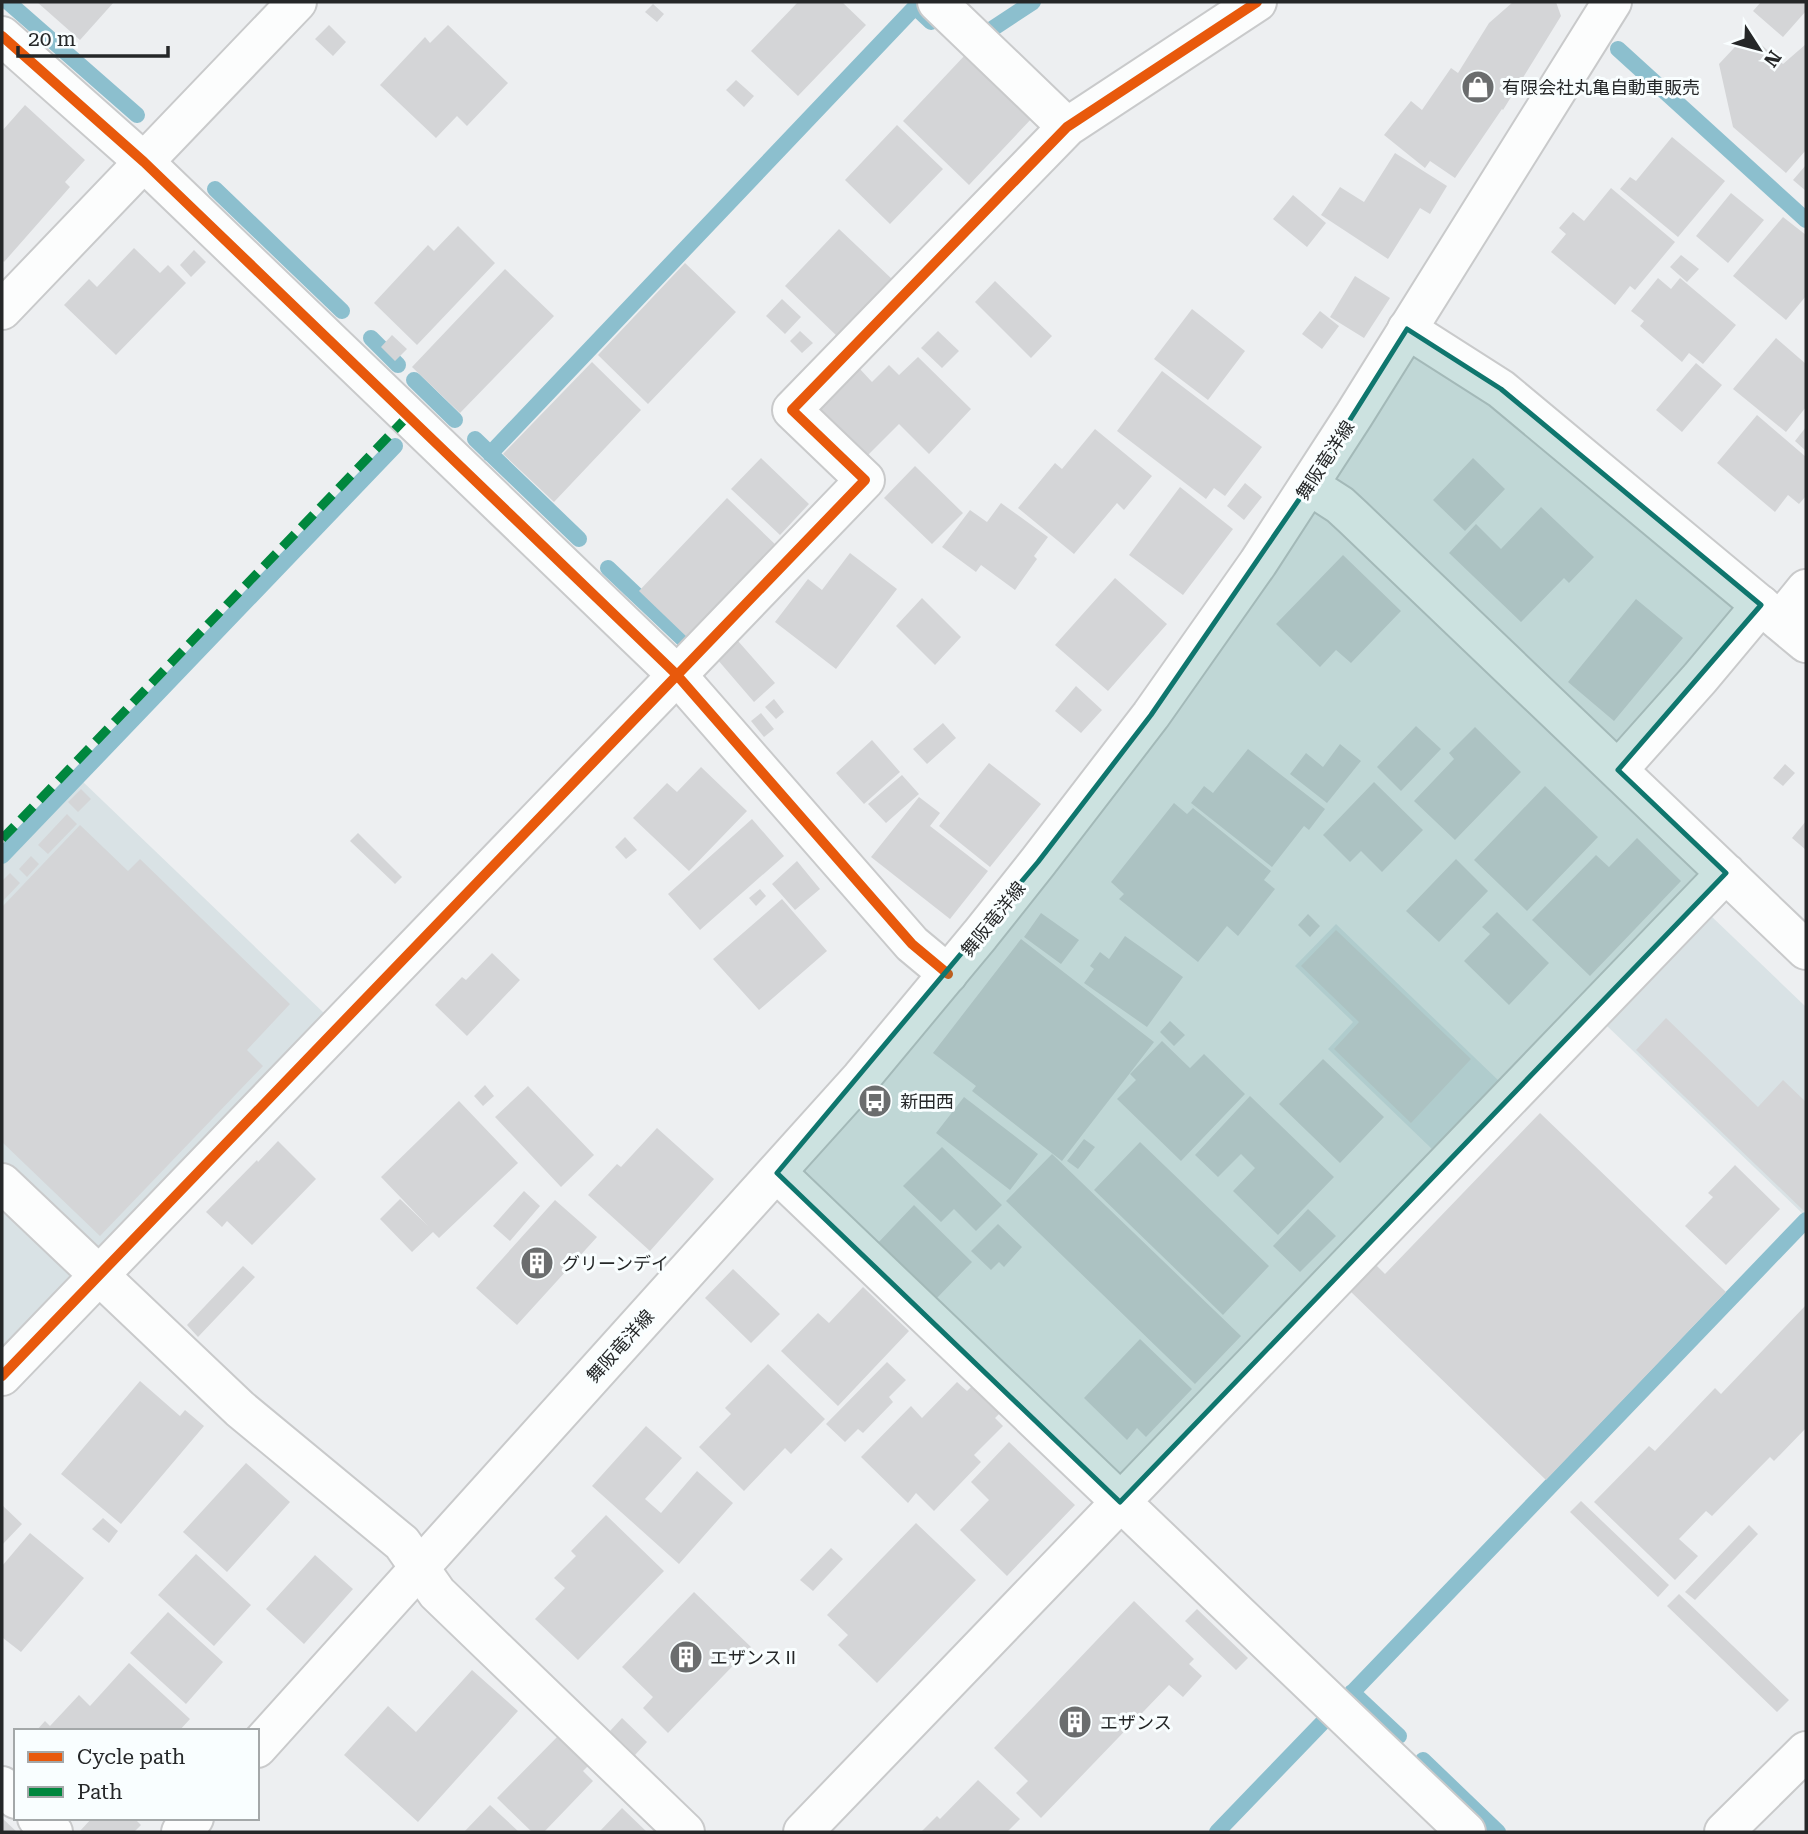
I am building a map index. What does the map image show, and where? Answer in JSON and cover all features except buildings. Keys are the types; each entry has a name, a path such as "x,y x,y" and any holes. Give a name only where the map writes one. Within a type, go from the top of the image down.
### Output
{"street":[{"path":"2,310 297,2"},
{"path":"937,2 1067,127"},
{"path":"2,1376 865,480 792,410 1067,127 1257,2"},
{"name":"舞阪竜洋線","path":"259,1746 861,1078 1038,862 1151,715 1258,563 1612,2"},
{"path":"2,36 144,162 676,674 912,944 948,974"},
{"path":"1407,330 1501,389 1782,623"},
{"path":"1309,485 1346,511 1806,950"},
{"path":"1618,770 1700,678 1782,623 1806,589"},
{"path":"803,1832 1726,873"},
{"path":"777,1173 1466,1832"},
{"path":"2,1183 240,1409 402,1543 437,1593 685,1832"},
{"path":"1724,1832 1806,1751"},
{"path":"39,1820 53,1832"}],"highlighted area":[{"path":"1407,329 1501,389 1761,605 1618,770 1726,873 1120,1502 777,1173 1038,862 1151,715 1309,485"}],"shaded area":[{"path":"80,779 327,1016 106,1247 89,1246 2,1163 2,861"},
{"path":"1710,915 1806,1007 1805,1216 1605,1024"},
{"path":"1336,924 1499,1081 1433,1150 1328,1049 1353,1022 1295,966"},
{"path":"2,1204 69,1269 69,1284 2,1354"}],"waterway":[{"path":"8,2 137,115"},
{"path":"989,31 1033,2"},
{"path":"490,454 915,7 931,22"},
{"path":"1618,49 1806,220"},
{"path":"215,189 342,311"},
{"path":"371,338 398,365"},
{"path":"414,380 455,420"},
{"path":"475,439 579,539"},
{"path":"2,856 395,446"},
{"path":"608,568 684,640"},
{"path":"1346,1699 1806,1220"},
{"path":"1352,1692 1399,1736"},
{"path":"1217,1832 1325,1720"},
{"path":"1423,1760 1498,1832"}],"marked path":[{"path":"2,839 408,416"}],"cycle path":[{"path":"2,1376 865,480 792,410 1067,127 1257,2"},
{"path":"2,36 144,162 676,674 912,944 948,974"}],"place":[{"name":"有限会社丸亀自動車販売","path":"1478,87"},
{"name":"新田西","path":"875,1101"},
{"name":"グリーンデイ","path":"537,1263"},
{"name":"エザンスⅡ","path":"686,1657"},
{"name":"エザンス","path":"1075,1722"}]}
